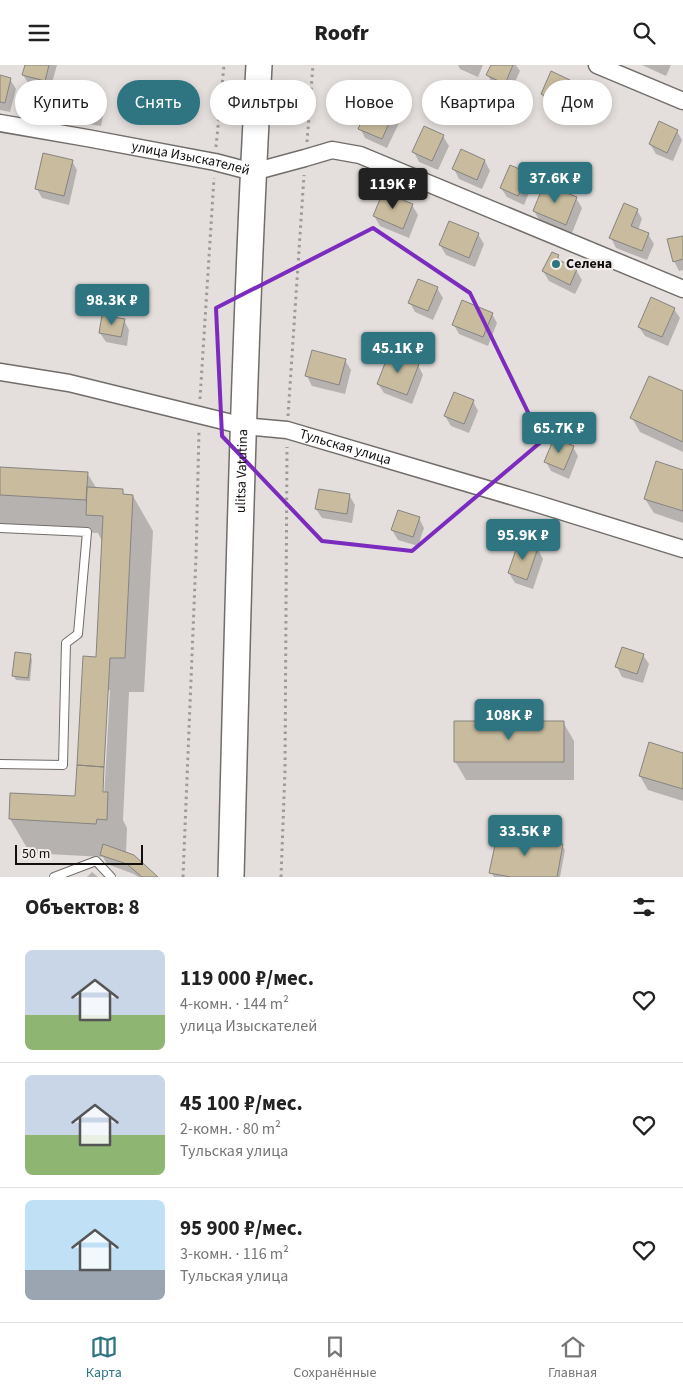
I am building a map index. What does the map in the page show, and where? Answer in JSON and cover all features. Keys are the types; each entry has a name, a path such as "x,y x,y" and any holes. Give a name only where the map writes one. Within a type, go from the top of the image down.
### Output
{"main road":[{"name":"ulitsa Vatutina","path":"231,877 244,426 258,65"}],"street":[{"path":"597,65 683,101"},
{"name":"улица Изыскателей","path":"0,123 215,162 253,172 306,159 332,150 360,155 683,289"},
{"name":"Тульская улица","path":"0,372 69,383 244,426 288,430 683,549"}],"lane":[{"path":"0,528 87,532 78,634 66,643 63,765 0,764"},
{"path":"54,877 96,861 111,877"}],"path":[{"path":"183,877 200,415 215,162 224,65"},
{"path":"281,877 285,769 288,430 313,65"}],"highlighted area":[{"path":"373,228 470,293 542,441 412,551 322,541 222,436 216,308"}],"building":[{"path":"25,65 49,65 45,80 22,75"},
{"path":"491,65 513,65 507,80 497,80 486,75"},
{"path":"551,71 570,80 547,80"},
{"path":"0,75 11,78 5,103 0,102"},
{"path":"659,121 678,130 667,153 649,144"},
{"path":"360,125 388,125 382,139 358,129"},
{"path":"424,126 444,135 432,161 412,152"},
{"path":"461,149 485,160 477,180 452,169"},
{"path":"43,153 73,160 64,196 35,189"},
{"path":"510,165 529,173 518,196 500,188"},
{"path":"544,184 577,197 566,225 533,211"},
{"path":"383,192 413,204 403,229 373,216"},
{"path":"624,203 638,209 631,226 649,233 642,251 609,238"},
{"path":"449,221 479,233 469,258 439,245"},
{"path":"683,236 683,259 673,262 667,239"},
{"name":"Селена","path":"552,252 559,255 557,259 577,269 570,285 542,271"},
{"path":"418,279 438,287 428,311 408,303"},
{"path":"651,297 675,308 662,337 638,327"},
{"path":"462,300 493,313 483,337 452,325"},
{"path":"102,315 125,319 121,337 99,333"},
{"path":"312,350 346,359 339,385 305,376"},
{"path":"389,353 419,364 407,395 377,384"},
{"path":"649,376 683,391 683,442 630,418"},
{"path":"454,392 474,400 464,424 444,416"},
{"path":"554,438 574,446 564,470 544,462"},
{"path":"656,461 683,470 683,511 644,499"},
{"path":"0,467 88,472 86,500 0,495"},
{"path":"87,487 123,489 123,494 133,495 125,658 110,658 104,767 77,765 83,656 96,657 103,516 86,515"},
{"path":"319,489 350,494 347,514 315,509"},
{"path":"398,510 420,517 413,537 391,530"},
{"path":"519,541 538,548 527,580 508,573"},
{"path":"622,647 644,654 637,674 615,667"},
{"path":"15,652 31,654 28,678 12,676"},
{"path":"454,721 564,721 564,762 454,762"},
{"path":"649,742 683,753 683,789 639,776"},
{"path":"77,765 104,767 103,792 108,792 107,820 97,819 96,824 9,819 10,793 75,796"},
{"path":"498,831 563,844 557,877 511,877 489,873"},
{"path":"103,844 134,855 158,877 142,877 127,864 100,855"}],"place":[{"name":"Селена","path":"556,264"}]}
